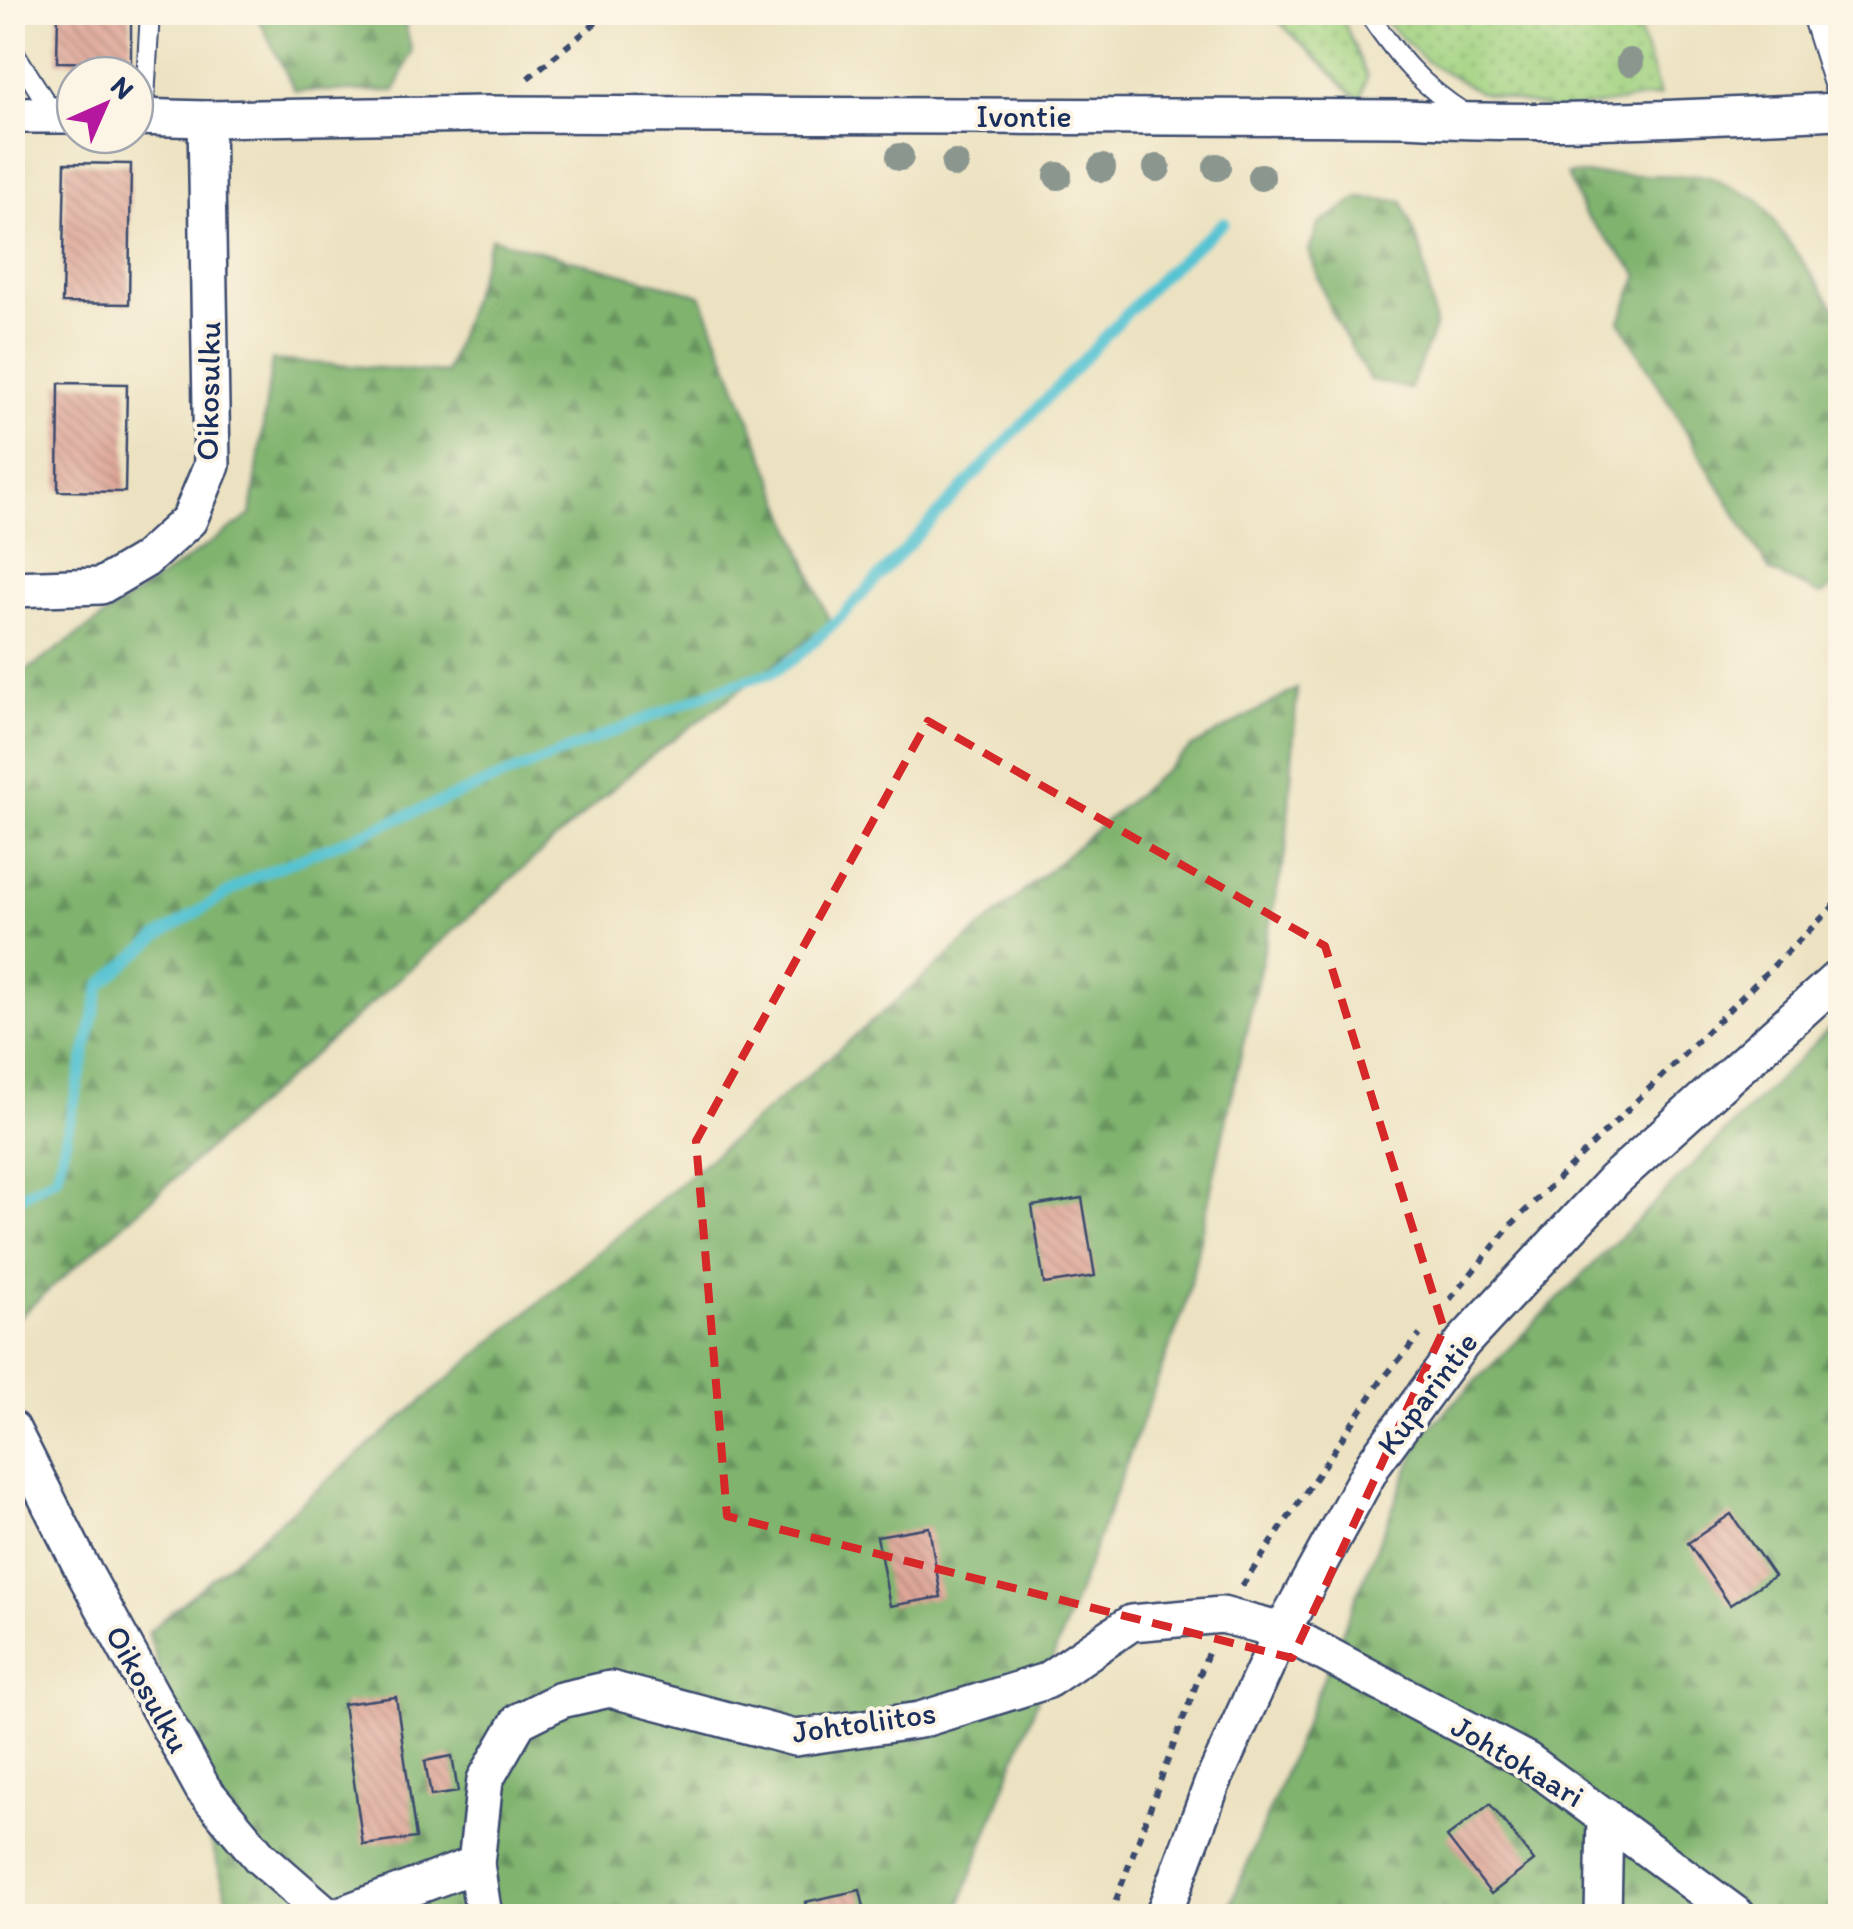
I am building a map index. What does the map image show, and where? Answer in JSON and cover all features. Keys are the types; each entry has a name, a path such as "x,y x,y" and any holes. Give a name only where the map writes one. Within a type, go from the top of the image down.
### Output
{"street":[{"name":"Ivontie","path":"155,117 485,114 1406,118 1480,122 1672,118 1840,108"},
{"path":"12,115 55,115"},
{"name":"Oikosulku","path":"12,589 101,586 145,560 189,520 212,465 206,119"},
{"name":"Kuparintie","path":"1164,1916 1212,1784 1282,1631 1374,1464 1463,1342 1614,1180 1840,976"},
{"name":"Oikosulku","path":"12,1429 84,1572 203,1788 260,1857 328,1916"},
{"name":"Johtoliitos","path":"484,1916 476,1864 485,1780 518,1722 561,1700 610,1689 795,1738 920,1720 1046,1681 1131,1624 1222,1615 1282,1631"},
{"name":"Johtokaari","path":"1282,1631 1528,1761 1738,1916"},
{"path":"1603,1916 1605,1816"},
{"path":"337,1916 476,1864"}],"lane":[{"path":"145,55 150,12"},
{"path":"1367,12 1392,48 1436,95 1480,122"},
{"path":"1810,12 1840,108"},
{"path":"12,48 55,103"}],"path":[{"path":"485,114 609,12"}],"highlighted area":[{"path":"928,721 1325,946 1444,1329 1292,1658 727,1516 696,1141"}],"green space":[{"path":"256,13 402,13 412,51 395,91 295,91"},
{"path":"1270,13 1340,13 1367,76 1360,101"},
{"path":"1379,13 1634,13 1660,96 1558,111 1479,92 1426,61"},
{"path":"1567,174 1707,176 1759,200 1840,315 1840,582 1821,595 1770,571 1620,321 1639,275 1584,213"},
{"path":"1359,198 1402,201 1422,253 1435,325 1410,389 1370,380 1330,310 1309,251 1318,225"},
{"path":"491,238 701,295 830,623 639,765 13,1322 13,680 251,515 272,360 446,373"},
{"path":"1297,689 1286,850 1185,1307 956,1916 233,1916 148,1632 1192,747"},
{"path":"1840,1018 1840,1916 1226,1916 1423,1434"}],"building":[{"path":"58,12 131,12 131,55 57,55"},
{"path":"65,163 131,164 129,304 62,303"},
{"path":"59,383 127,384 125,492 58,491"},
{"path":"1082,1198 1095,1276 1044,1284 1032,1206"},
{"path":"1731,1514 1774,1576 1730,1605 1688,1543"},
{"path":"929,1527 941,1597 890,1606 877,1536"},
{"path":"396,1697 416,1838 363,1845 343,1704"},
{"path":"452,1756 458,1792 431,1796 425,1761"},
{"path":"1490,1804 1534,1861 1491,1894 1447,1837"},
{"path":"860,1890 866,1916 808,1916 805,1902"}],"waterway":[{"path":"12,1201 57,1176 101,985 159,936 252,878 724,687 774,672 797,657 841,617 1161,277 1224,222"}]}
